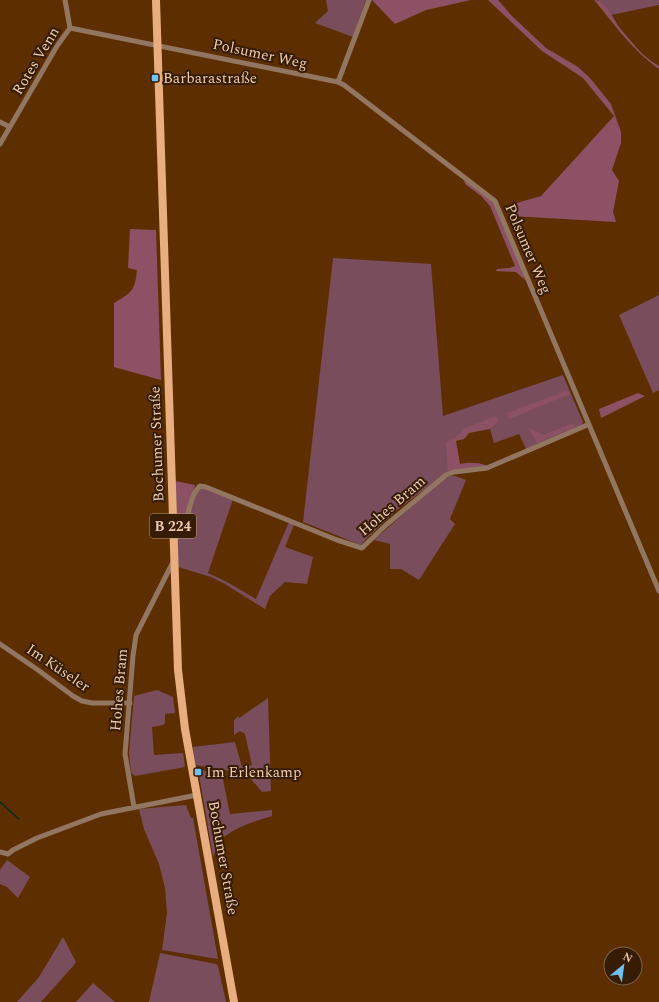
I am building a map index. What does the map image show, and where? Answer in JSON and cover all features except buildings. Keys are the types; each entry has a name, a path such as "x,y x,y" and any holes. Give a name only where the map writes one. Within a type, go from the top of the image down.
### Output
{"main road":[{"name":"Bochumer Straße","path":"156,0 178,670 185,729 234,1002"}],"street":[{"path":"65,0 70,28 157,46"},
{"path":"338,82 369,0"},
{"name":"Rotes Venn","path":"0,144 57,46 70,28"},
{"name":"Polsumer Weg","path":"157,46 338,82 344,85 494,201 659,591"},
{"path":"0,122 10,127"},
{"name":"Hohes Bram","path":"174,539 177,538 185,526 195,491 200,486 206,487 337,540 362,548 386,525 446,475 454,472 487,468 588,424"},
{"name":"Hohes Bram","path":"134,807 125,754 136,635 174,559"},
{"name":"Im Küseler","path":"0,644 82,701 92,703 130,703"},
{"path":"0,852 8,854 37,838 101,814 197,795"}],"shaded area":[{"path":"326,0 366,0 353,37 315,23 328,11"},
{"path":"372,0 471,0 426,10 395,24"},
{"path":"488,0 498,0 511,15 546,48 578,67 590,78 611,104 621,132 621,143 612,170 619,181 613,212 616,222 511,216 513,204 541,196 614,116 583,78 542,51"},
{"path":"594,0 602,3 606,7 619,27 635,46 652,62 659,66 659,69 632,45"},
{"path":"597,0 659,0 659,5 611,15"},
{"path":"464,179 488,197 495,205 525,280 516,272 496,271 497,269 515,266 490,206 481,196 465,184"},
{"path":"130,229 156,230 161,380 114,367 114,303 131,291 135,283 137,270 128,268"},
{"path":"333,258 431,264 443,416 563,375 583,422 582,425 526,449 519,434 494,443 490,429 498,422 455,436 448,472 398,509 361,545 303,522"},
{"path":"659,295 659,390 653,393 619,315"},
{"path":"568,390 570,394 509,419 507,413"},
{"path":"638,393 645,396 601,418 599,409"},
{"path":"496,416 498,422 490,429 469,433 464,439 456,441 460,464 474,463 488,466 448,472 446,442 455,438 455,436 461,433 463,429"},
{"path":"573,423 575,427 537,443 529,429 543,435"},
{"path":"450,476 455,476 466,480 450,519 455,524 419,580 401,569 390,569 390,544 374,540 442,480"},
{"path":"175,481 195,485 183,525 178,532 176,531"},
{"path":"201,488 206,488 233,499 208,573 256,599 289,522 294,525 285,547 313,557 307,584 285,582 270,596 265,609 211,577 178,567 177,540 196,492"},
{"path":"157,690 173,697 175,713 165,714 165,723 163,725 152,727 154,755 183,753 185,767 135,776 131,773 129,753 134,696"},
{"path":"268,698 271,791 262,792 244,773 195,765 193,747 235,742 242,767 252,765 245,734 240,731 234,735 234,721 238,716 239,718"},
{"path":"198,769 222,775 230,814 272,810 272,816 245,825 225,836 220,842 213,857"},
{"path":"186,805 191,818 193,818 218,959 162,950 167,913 165,888 159,864 144,829 139,809"},
{"path":"7,860 30,877 18,898 7,887 0,884 0,870"},
{"path":"63,937 76,962 74,965 41,1002 17,1002 39,977"},
{"path":"160,953 216,964 218,966 226,1002 149,1002"},
{"path":"93,983 115,1002 76,1002"}],"waterway":[{"path":"0,802 19,819"}],"place":[{"name":"Barbarastraße","path":"155,78"},
{"name":"Im Erlenkamp","path":"198,772"}]}
